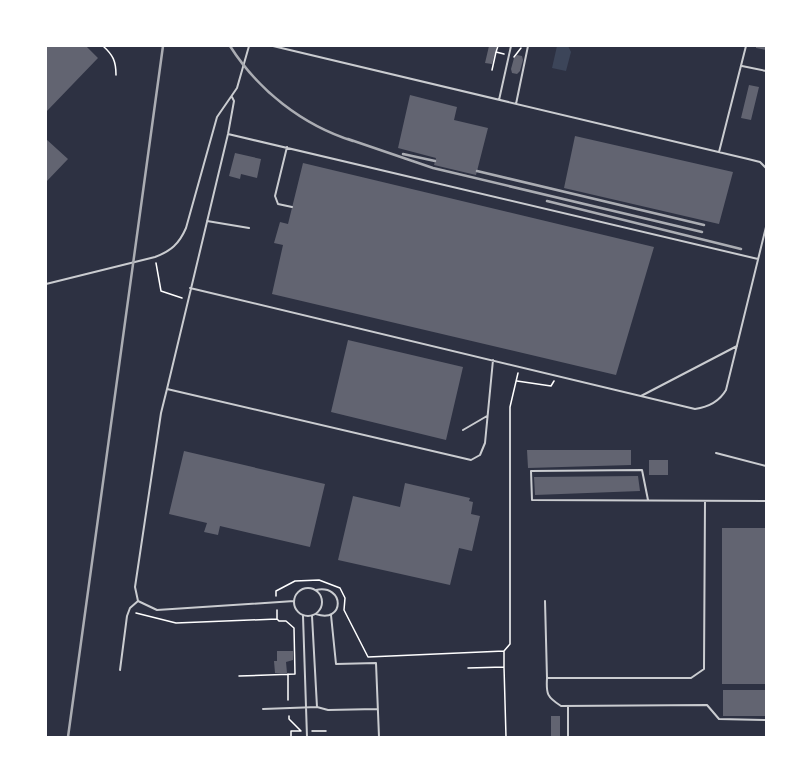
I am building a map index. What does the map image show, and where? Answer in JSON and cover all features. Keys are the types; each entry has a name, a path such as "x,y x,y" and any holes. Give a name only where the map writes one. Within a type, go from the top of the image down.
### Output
{"lane":[{"path":"46,284 155,256 176,246 182,238 186,228 217,117 223,106 232,97 241,79 249,46"},
{"path":"273,46 760,162 766,168"},
{"path":"499,100 511,46"},
{"path":"516,104 528,46"},
{"path":"719,152 746,46"},
{"path":"742,66 766,71"},
{"path":"138,601 135,587 161,413 228,134 234,101 232,97"},
{"path":"228,134 758,259"},
{"path":"287,148 275,196 278,204 292,207"},
{"path":"207,221 249,228"},
{"path":"190,288 695,409 713,404 722,398 726,390 766,227"},
{"path":"641,396 737,346"},
{"path":"167,389 471,460 480,455 485,443 486,416 493,360"},
{"path":"463,430 486,416"},
{"path":"716,453 766,466"},
{"path":"648,500 642,470 531,471 532,500 766,501"},
{"path":"547,678 691,678 704,669 705,500"},
{"path":"316,590 320,593 323,602 316,614 312,616 303,616 296,610 294,601 295,596 302,589 306,588 316,590 326,589 334,594 338,602 335,612 327,617 316,614"},
{"path":"138,601 157,610 294,601"},
{"path":"120,670 127,616 130,608 138,601"},
{"path":"545,601 546,692 552,701 561,706 707,705 719,719 766,720"},
{"path":"331,615 336,664 376,663 379,737"},
{"path":"303,616 307,737"},
{"path":"312,616 317,707"},
{"path":"263,709 317,707 328,710 378,709"},
{"path":"568,707 568,737"}],"path":[{"path":"103,46 111,54 116,64 116,75"},
{"path":"496,52 498,46"},
{"path":"156,263 161,291 182,298"},
{"path":"506,737 504,651 510,644 510,407 519,371"},
{"path":"517,381 551,386 552,381 556,381"},
{"path":"276,596 276,591 295,581 320,580 340,588 345,598 344,610 368,657 504,651"},
{"path":"276,610 277,619"},
{"path":"136,613 176,623 277,619 278,621 286,621 294,628 295,674 239,676"},
{"path":"468,668 504,667"},
{"path":"288,674 288,700"},
{"path":"289,716 289,719 301,731 291,731 291,737"},
{"path":"312,731 326,731"}],"shaded area":[{"path":"557,46 568,46 571,52 566,71 552,68"}],"building":[{"path":"46,46 86,46 98,58 46,112"},
{"path":"489,46 497,46 492,64 485,63"},
{"path":"756,46 766,46 766,50 756,48"},
{"path":"517,55 522,56 523,60 520,71 517,74 512,73 511,69 514,58"},
{"path":"749,85 759,87 751,120 741,118"},
{"path":"410,95 457,107 454,120 488,128 476,175 434,165 436,158 398,148"},
{"path":"575,136 733,172 719,224 564,188"},
{"path":"46,139 68,159 46,182"},
{"path":"235,153 261,159 257,178 241,174 240,179 229,176"},
{"path":"303,163 654,247 616,375 272,294 283,245 274,243 280,222 288,224"},
{"path":"348,340 463,367 446,440 331,412"},
{"path":"527,450 631,450 631,465 528,468"},
{"path":"184,451 325,484 310,547 220,526 218,535 204,532 207,523 169,514"},
{"path":"649,460 668,460 668,475 649,475"},
{"path":"638,476 640,491 535,495 534,477"},
{"path":"405,483 470,498 469,501 473,502 471,514 480,516 472,551 459,548 450,585 338,560 353,496 400,507"},
{"path":"722,528 766,528 766,684 722,684"},
{"path":"277,651 293,651 293,660 286,662 287,673 275,673 274,661 277,661"},
{"path":"723,690 766,690 766,716 723,716"},
{"path":"551,716 560,716 560,737 551,737"}],"railway":[{"path":"68,737 163,46"},
{"path":"230,46 254,77 283,104 316,126 353,141"},
{"path":"348,139 433,168 702,232"},
{"path":"403,154 435,161"},
{"path":"477,171 704,225"},
{"path":"547,201 741,249"}]}
